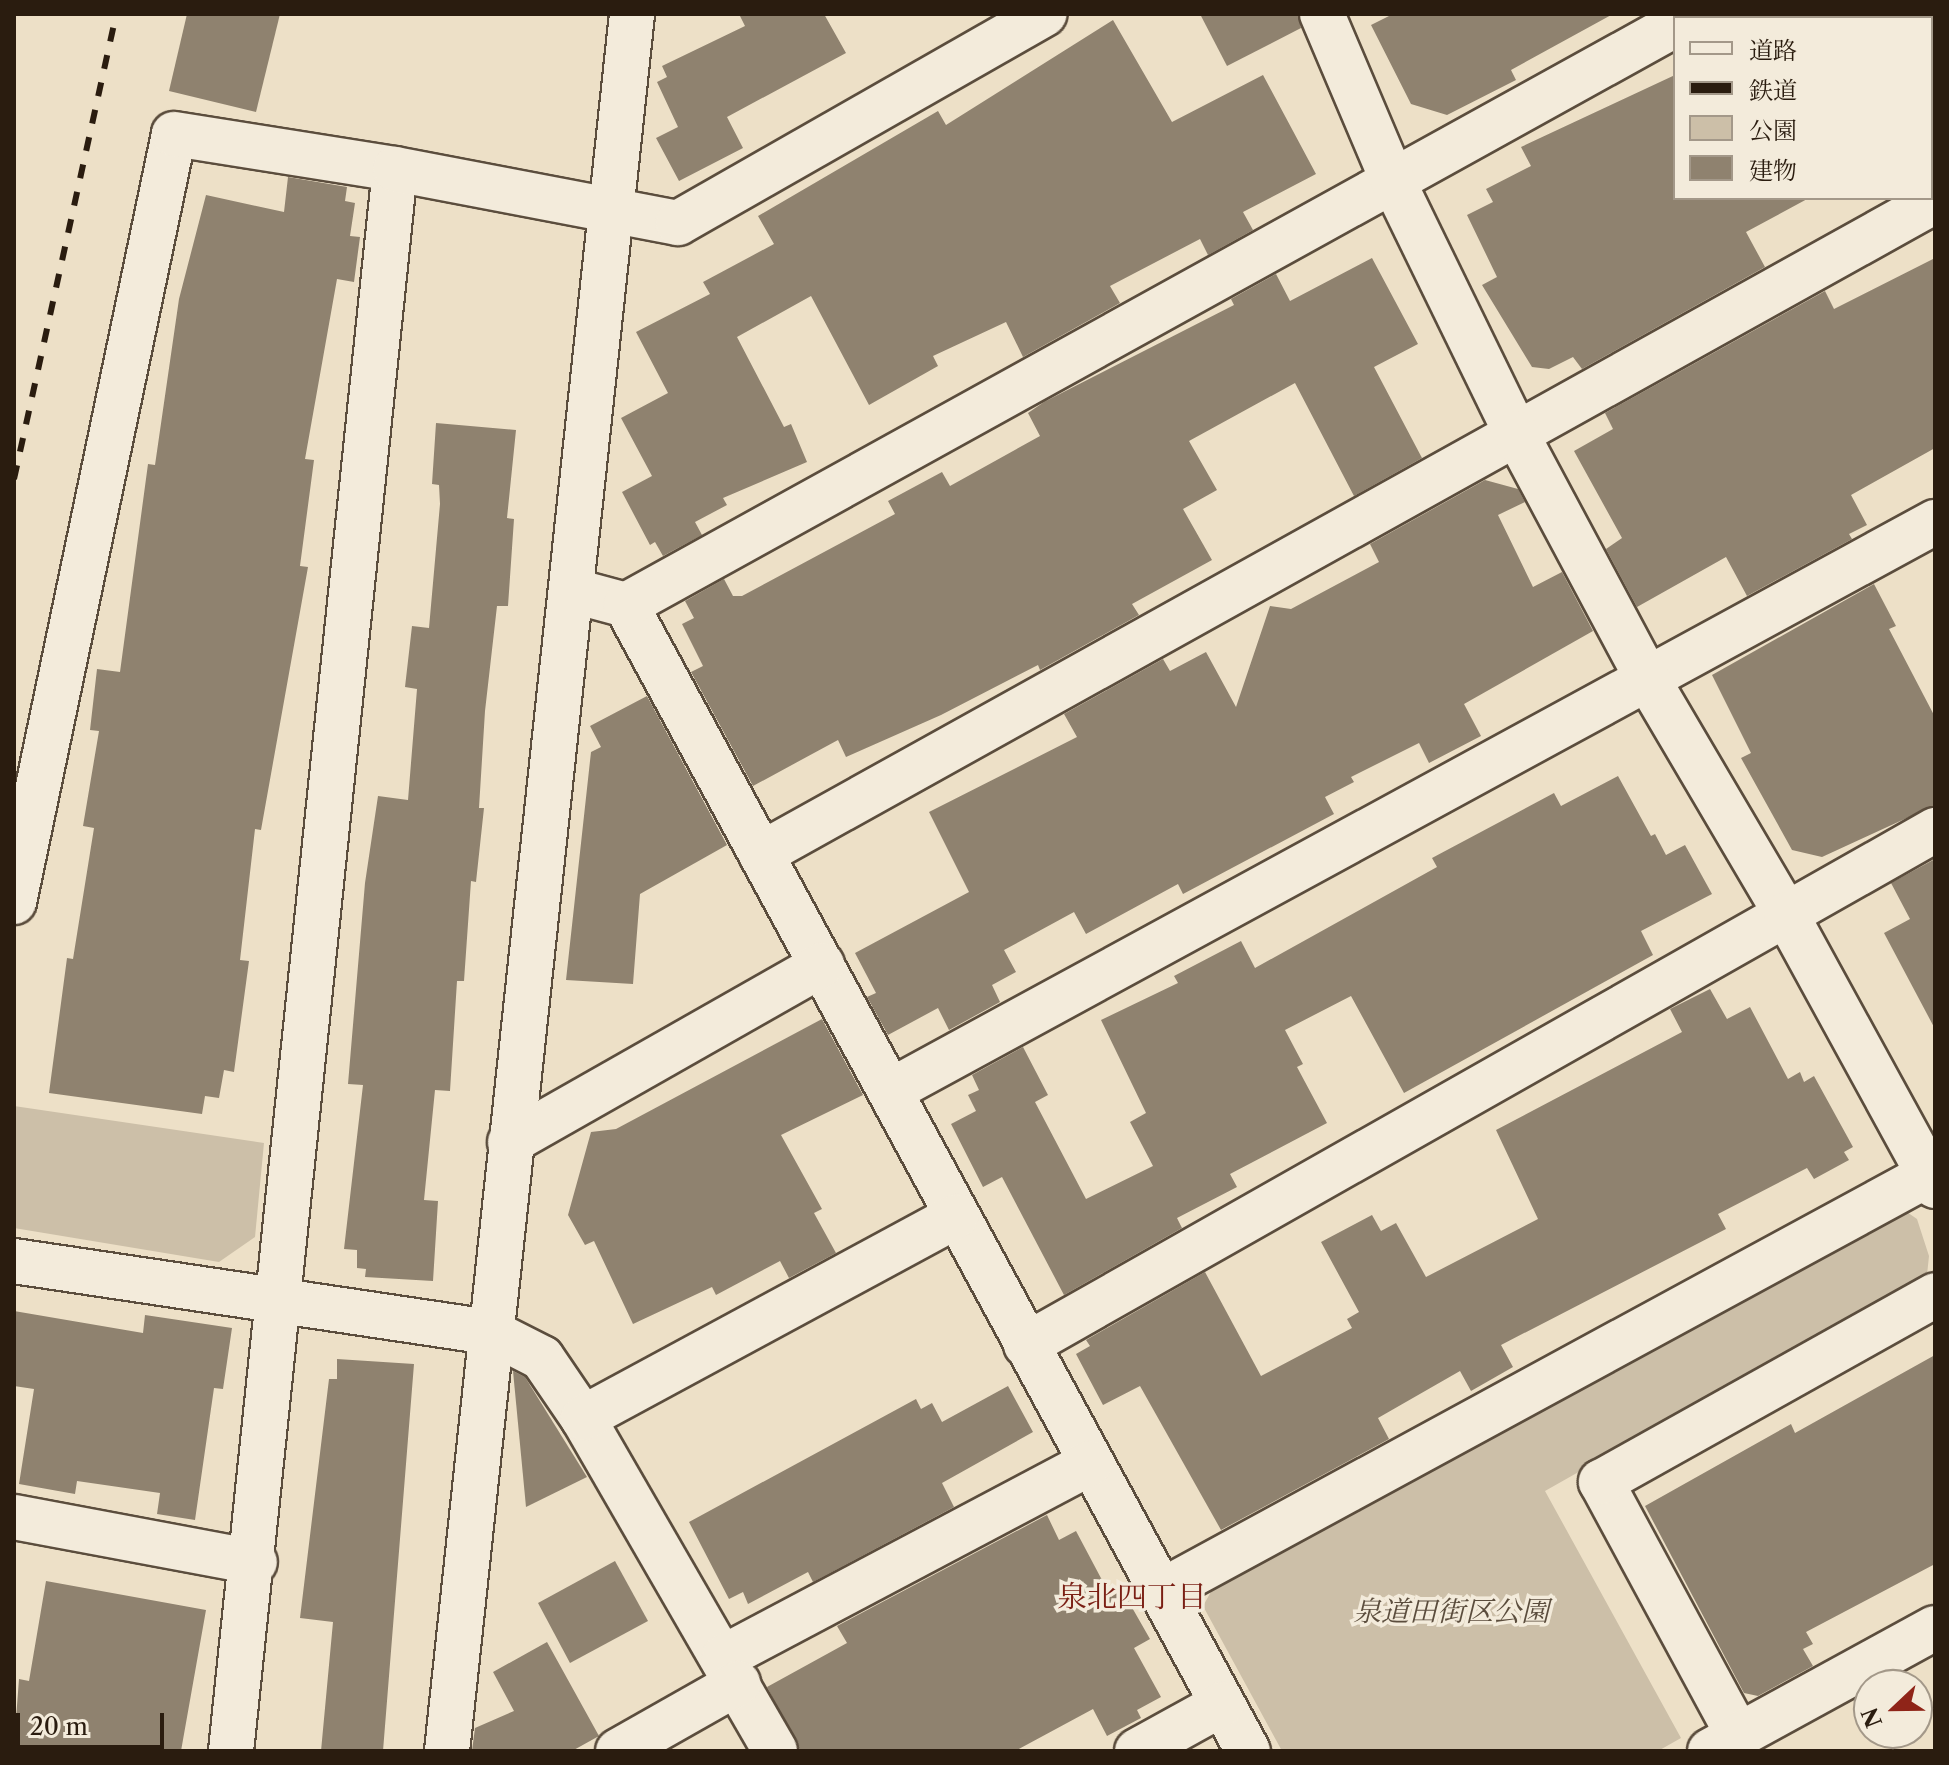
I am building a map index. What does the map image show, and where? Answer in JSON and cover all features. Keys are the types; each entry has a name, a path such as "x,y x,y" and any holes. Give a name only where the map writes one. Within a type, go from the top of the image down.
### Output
{"street":[{"path":"447,1751 510,1142 574,591 632,14"},
{"path":"14,902 174,134 395,169 611,213 678,223 1045,14"},
{"path":"1160,1592 1933,1177 1786,914 1647,678 1516,433 1393,181 1332,17"},
{"path":"574,591 626,605 1673,26"},
{"path":"231,1751 255,1562 395,169"},
{"path":"761,854 1935,201"},
{"path":"892,1090 1935,522"},
{"path":"626,605 892,1090 956,1216 1248,1751"},
{"path":"1026,1345 1935,830"},
{"path":"510,1142 822,965"},
{"path":"583,1418 956,1216"},
{"path":"14,1261 491,1332 542,1358 583,1418 775,1751"},
{"path":"1935,1295 1601,1482 1724,1743 1935,1628"},
{"path":"618,1751 731,1670 1091,1463"},
{"path":"14,1517 255,1562"},
{"path":"1137,1751 1222,1704"}],"green space":[{"path":"14,1106 264,1143 255,1237 219,1262 14,1228"},
{"name":"泉道田街区公園","path":"1901,1208 1917,1219 1929,1256 1927,1275 1545,1491 1681,1738 1658,1751 1282,1751 1203,1606 1217,1581"}],"building":[{"path":"187,14 280,14 256,112 169,91"},
{"path":"739,14 824,14 846,53 727,117 743,148 679,181 656,138 678,127 657,82 667,77 662,66 745,26"},
{"path":"1200,14 1298,14 1301,28 1227,66"},
{"path":"1393,14 1613,14 1511,70 1516,80 1447,115 1411,104 1371,25"},
{"path":"1113,20 1172,122 1263,75 1316,174 1243,212 1253,230 1208,255 1200,239 1110,286 1120,303 1023,357 1006,322 933,356 938,366 869,405 811,296 737,337 784,427 791,424 807,462 723,498 727,505 695,522 702,535 663,556 655,542 650,545 622,492 652,476 621,418 668,393 636,332 710,294 703,282 774,244 758,216 938,111 946,125"},
{"path":"1673,76 1673,200 1805,200 1746,232 1765,267 1582,369 1573,357 1549,369 1532,367 1482,285 1497,277 1467,215 1493,202 1486,189 1531,166 1521,147"},
{"path":"288,177 347,187 345,201 355,203 350,236 360,237 354,282 337,279 305,459 314,460 300,566 308,567 261,830 255,829 240,960 249,961 234,1072 224,1070 219,1098 205,1096 202,1114 49,1093 67,958 73,959 94,828 83,826 99,731 90,730 97,669 120,672 148,464 155,465 179,299 206,195 284,212"},
{"path":"1372,258 1418,344 1374,367 1422,458 1354,496 1295,383 1189,441 1217,490 1183,509 1212,560 1132,604 1139,615 1040,670 1038,665 941,715 846,757 838,740 753,786 691,672 703,666 682,624 694,618 685,601 724,579 733,596 742,596 895,514 888,501 942,472 950,486 1040,436 1028,413 1044,402 1234,305 1231,299 1276,274 1290,301"},
{"path":"1935,258 1935,448 1851,495 1867,525 1849,534 1852,539 1747,596 1726,557 1637,607 1606,549 1622,538 1574,451 1613,429 1605,413 1825,291 1834,309"},
{"path":"436,423 516,430 507,518 514,519 508,606 497,606 485,711 479,808 484,808 476,882 471,881 464,981 457,981 450,1091 435,1090 424,1200 438,1201 433,1281 365,1277 366,1269 357,1268 357,1250 344,1249 363,1085 348,1084 365,883 378,796 408,800 417,689 405,687 412,626 429,628 440,504 439,485 432,484"},
{"path":"1485,480 1518,489 1525,502 1498,515 1533,587 1562,572 1593,631 1464,704 1481,736 1429,763 1419,743 1351,777 1354,782 1325,797 1334,814 1183,894 1178,884 1086,934 1074,912 1004,950 1016,972 992,985 1000,1002 949,1030 938,1008 888,1035 867,997 876,993 855,953 969,892 929,812 1077,737 1064,714 1163,659 1170,671 1206,652 1236,707 1270,606 1291,609 1379,562 1370,544"},
{"path":"1874,584 1896,626 1889,629 1935,717 1935,805 1822,857 1792,850 1741,758 1751,753 1712,675"},
{"path":"647,696 727,845 640,894 633,984 566,980 591,752 601,747 590,726"},
{"path":"1618,776 1651,836 1655,834 1666,855 1685,845 1712,894 1641,931 1653,955 1404,1093 1351,996 1285,1030 1303,1064 1297,1067 1327,1123 1230,1174 1237,1187 1177,1218 1182,1228 1064,1295 1002,1177 983,1187 951,1124 976,1111 968,1095 979,1090 972,1075 1023,1047 1048,1095 1035,1102 1086,1199 1153,1166 1130,1122 1146,1113 1101,1020 1178,983 1174,976 1241,941 1255,968 1437,867 1432,858 1554,793 1561,806"},
{"path":"1935,859 1935,1029 1884,933 1910,919 1891,883"},
{"path":"1710,989 1727,1019 1750,1007 1788,1079 1800,1072 1804,1082 1814,1076 1853,1147 1844,1152 1849,1160 1814,1179 1807,1168 1718,1214 1726,1229 1501,1345 1513,1367 1471,1391 1460,1371 1378,1418 1389,1439 1221,1530 1140,1386 1103,1405 1076,1354 1090,1346 1086,1340 1205,1272 1261,1376 1352,1328 1347,1319 1359,1312 1321,1242 1372,1215 1381,1231 1396,1223 1426,1277 1538,1219 1496,1130 1682,1032 1670,1009"},
{"path":"822,1019 863,1095 781,1135 822,1209 814,1213 836,1253 789,1278 780,1261 716,1295 712,1287 633,1324 594,1241 585,1245 568,1215 591,1132 616,1129"},
{"path":"14,1311 143,1333 145,1315 232,1328 223,1389 214,1388 195,1520 157,1514 160,1493 77,1481 75,1494 19,1484 34,1389 14,1386"},
{"path":"1935,1355 1935,1564 1806,1632 1813,1644 1803,1649 1813,1666 1758,1696 1744,1693 1645,1506 1791,1424 1795,1433"},
{"path":"337,1359 414,1364 383,1751 321,1751 333,1622 300,1618 329,1379 337,1379"},
{"path":"513,1371 525,1377 587,1477 526,1507"},
{"path":"1008,1386 1033,1432 942,1483 954,1507 813,1582 808,1572 748,1604 743,1592 729,1599 689,1522 916,1399 921,1409 932,1403 942,1422"},
{"path":"1047,1515 1059,1540 1076,1531 1111,1597 1122,1590 1150,1639 1134,1648 1161,1697 1137,1710 1141,1718 1107,1736 1093,1709 1015,1751 800,1751 767,1687 847,1643 837,1626"},
{"path":"615,1561 648,1621 570,1663 538,1603"},
{"path":"46,1581 206,1610 181,1751 52,1751 14,1745 19,1679 29,1681"},
{"path":"547,1642 599,1736 572,1751 472,1751 475,1728 514,1711 493,1672"}],"railway":[{"path":"14,479 116,14"}],"district":[{"name":"泉北四丁目","path":"1132,1597"}]}
